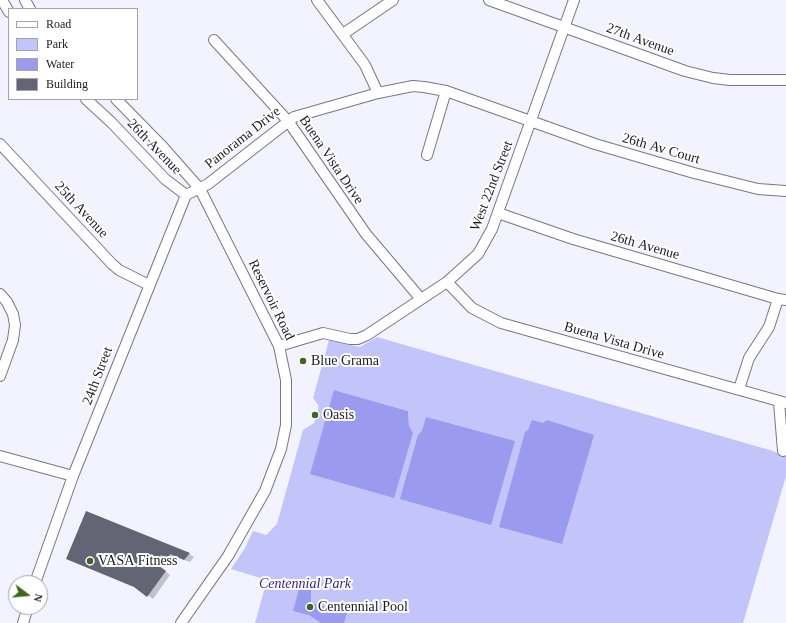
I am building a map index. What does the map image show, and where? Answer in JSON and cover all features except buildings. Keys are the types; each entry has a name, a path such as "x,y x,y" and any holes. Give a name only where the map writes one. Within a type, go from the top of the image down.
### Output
{"street":[{"path":"2,0 8,10"},
{"path":"317,0 365,65 378,93"},
{"path":"343,34 393,0"},
{"name":"27th Avenue","path":"489,0 685,71 713,78 747,81 786,80"},
{"name":"West 22nd Street","path":"279,346 323,333 358,339 367,335 447,282 478,254 485,243 498,213 574,0"},
{"name":"Buena Vista Drive","path":"214,40 288,121 366,234 421,299"},
{"name":"Panorama Drive","path":"200,189 294,117 378,93 413,86 446,91 531,121"},
{"path":"427,155 446,91"},
{"name":"26th Avenue","path":"87,100 112,123 165,179 186,195"},
{"name":"Reservoir Road","path":"117,100 163,147 200,189 279,346 286,380 286,425 281,449 265,491 242,535 181,623"},
{"name":"26th Av Court","path":"531,121 595,144 735,184 758,189 786,191"},
{"name":"25th Avenue","path":"0,144 118,270 150,285"},
{"path":"186,195 200,189"},
{"name":"24th Street","path":"38,575 73,476 186,195"},
{"name":"26th Avenue","path":"498,213 573,239 782,299"},
{"name":"Buena Vista Drive","path":"447,282 472,308 501,323 782,402"},
{"path":"0,294 7,302 13,314 15,325 13,340 0,376"},
{"path":"739,389 749,358 769,327 782,299"},
{"path":"782,402 783,451"},
{"path":"0,456 73,476"}],"green space":[{"name":"Centennial Park","path":"377,337 773,451 786,457 786,476 743,623 255,623 267,580 231,569 245,548 253,531 266,535 277,524 303,430 314,423 319,406 313,398 329,340 360,347","holes":["334,390 408,411 409,426"]}],"water":[{"path":"334,390 408,411 409,426 413,433 394,498 310,474"},
{"path":"426,417 515,441 491,525 400,499 418,435 422,431"},
{"path":"532,420 543,423 547,420 594,435 562,544 499,527 525,432 528,430"},
{"name":"Centennial Pool","path":"299,589 311,590 311,603 347,613 344,623 321,623 309,615 293,611"}],"place":[{"name":"Blue Grama","path":"303,361"},
{"name":"Oasis","path":"315,415"},
{"name":"VASA Fitness","path":"90,561"},
{"name":"Centennial Pool","path":"310,607"}]}
